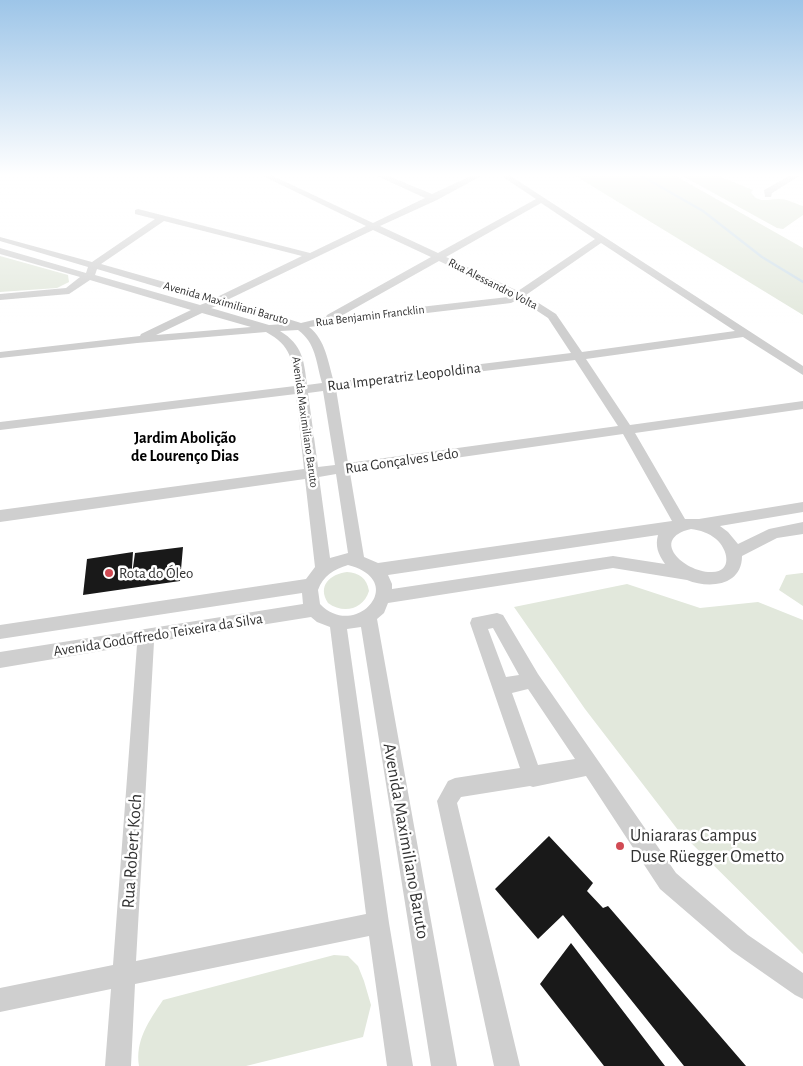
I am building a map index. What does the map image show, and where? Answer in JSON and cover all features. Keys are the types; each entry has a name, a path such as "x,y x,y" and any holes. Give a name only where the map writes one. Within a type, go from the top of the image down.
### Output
{"street":[{"path":"0,298 69,291 92,270 154,225"},
{"path":"189,225 312,256"},
{"path":"137,340 375,225"},
{"path":"324,321 496,225"},
{"path":"581,225 803,371"},
{"name":"Rua Alessandro Volta","path":"372,226 519,294 552,316 627,430 676,526"},
{"name":"Rua Benjamin Francklin","path":"0,355 137,340 300,326 324,321 511,300 602,238"},
{"name":"Avenida Maximiliano Baruto","path":"0,241 92,270 199,310 267,328 279,333 287,340 297,356 313,472 323,568"},
{"name":"Avenida Maximiliani Baruto","path":"92,270 219,301 300,326 312,335 318,347 329,387 357,560"},
{"name":"Rua Imperatriz Leopoldina","path":"0,426 329,387 747,334"},
{"name":"Rua Gonçalves Ledo","path":"0,516 803,405"},
{"path":"377,570 803,508"},
{"path":"384,597 613,562 700,578 724,577 732,571 736,563 735,553 723,536 713,529 698,524"},
{"path":"676,526 666,533 663,540 663,549 667,558 675,567 686,574"},
{"path":"735,553 774,532 803,528"},
{"path":"357,560 377,570 384,583 384,597 376,611 349,623 338,622 321,615 315,609 310,598 311,585 315,576 323,568 339,561 357,560"},
{"name":"Avenida Godoffredo Teixeira da Silva","path":"0,632 311,585"},
{"name":"Avenida Godoffredo Teixeira da Silva","path":"0,660 315,609"},
{"name":"Avenida Maximiliano Baruto","path":"368,616 444,1066"},
{"path":"533,776 486,651 478,623 497,620 532,680 668,881 740,943 803,988"},
{"path":"338,622 378,923 400,1066"},
{"name":"Rua Robert Koch","path":"118,1066 146,636"},
{"path":"486,651 511,645"},
{"path":"501,687 532,680"},
{"path":"507,1066 448,801 455,788 591,766"},
{"path":"0,1000 378,923"}],"shaded area":[{"path":"655,225 762,225 803,248 803,315"},
{"path":"771,225 789,225 783,229"},
{"path":"0,256 68,275 69,282 57,288 0,292"},
{"path":"347,572 362,577 369,591 357,606 346,609 328,603 324,591 327,582 331,578"},
{"path":"803,573 803,606 779,590 786,575"},
{"path":"627,584 700,608 758,602 803,620 803,954 678,830 585,709 514,607"},
{"path":"334,955 348,956 358,966 364,981 371,1005 363,1037 246,1066 139,1066 138,1057 141,1039 148,1023 163,1000"}],"building":[{"path":"183,547 180,581 83,595 87,559 133,552 131,582 135,553"},
{"path":"549,836 593,883 587,891 603,908 608,906 746,1066 684,1066 563,915 538,939 495,889"},
{"path":"571,943 665,1066 604,1066 540,984"}],"waterway":[{"path":"721,225 762,257 803,282"}],"place":[{"name":"Rota do Óleo","path":"109,573"},
{"name":"Uniararas Campus Duse Rüegger Ometto","path":"620,846"}],"district":[{"name":"Jardim Abolição de Lourenço Dias","path":"185,447"}]}
